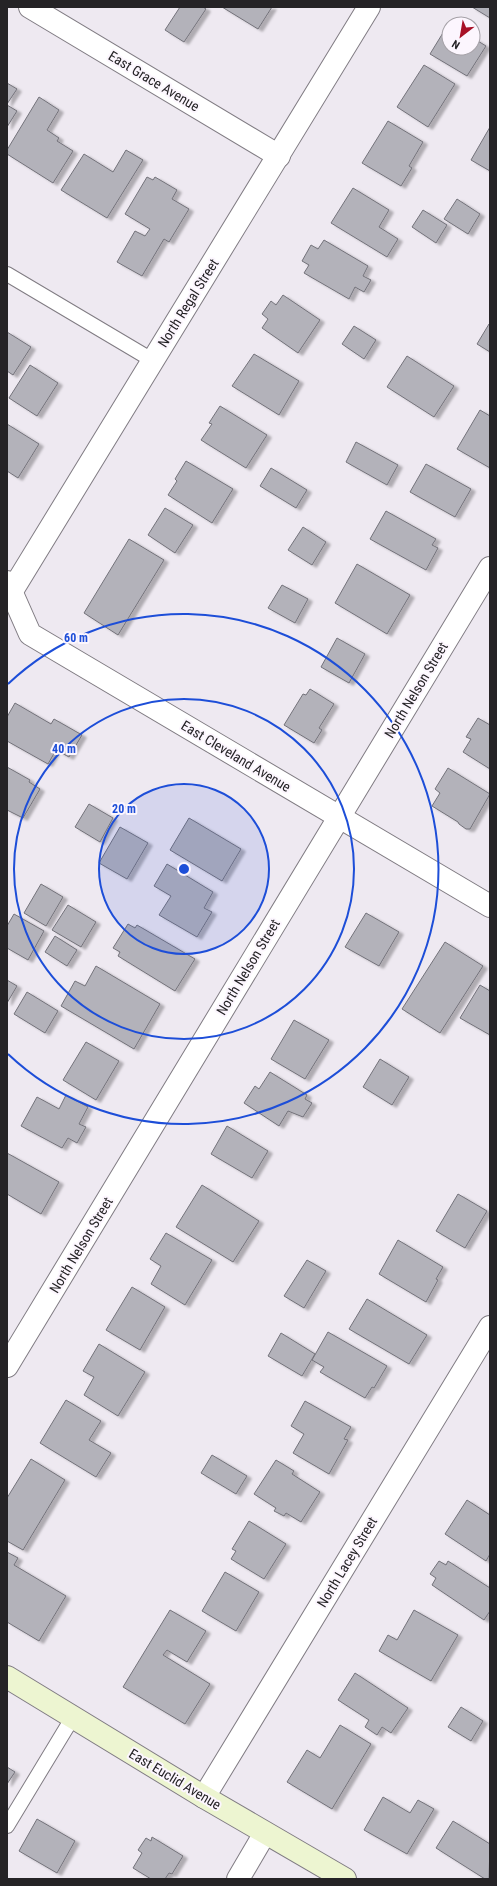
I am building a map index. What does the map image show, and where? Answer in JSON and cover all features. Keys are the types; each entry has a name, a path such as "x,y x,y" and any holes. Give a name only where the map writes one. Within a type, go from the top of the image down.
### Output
{"main road":[{"name":"East Euclid Avenue","path":"7,1677 204,1797 345,1879"}],"street":[{"name":"East Grace Avenue","path":"30,7 279,156"},
{"name":"North Regal Street","path":"8,591 279,156 369,7"},
{"name":"North Nelson Street","path":"7,1366 490,568"},
{"name":"East Cleveland Avenue","path":"8,591 30,634 490,906"},
{"name":"North Lacey Street","path":"204,1797 490,1327"},
{"path":"238,1879 266,1833"}],"lane":[{"path":"7,274 152,360"},
{"path":"7,1826 73,1717"}],"building":[{"path":"180,7 203,7 206,9 184,42 165,30"},
{"path":"222,7 272,7 258,29"},
{"path":"472,7 490,7 490,18"},
{"path":"441,36 441,56 480,56 467,76 430,54"},
{"path":"481,43 486,46 481,54"},
{"path":"424,65 455,84 428,127 397,107"},
{"path":"7,83 17,89 7,104"},
{"path":"39,97 59,110 47,130 59,138 57,141 73,151 53,183 7,154 7,150"},
{"path":"7,105 17,111 7,127"},
{"path":"388,121 423,142 409,166 412,168 401,186 362,163"},
{"path":"490,127 490,171 471,160"},
{"path":"126,150 143,160 107,218 61,190 84,154 113,172"},
{"path":"147,177 153,180 155,177 177,190 172,199 189,209 169,242 164,239 142,276 117,262 135,231 145,236 150,229 125,214"},
{"path":"353,188 389,210 379,227 398,239 387,257 331,223"},
{"path":"457,199 480,214 468,234 444,219"},
{"path":"423,210 447,225 436,243 412,227"},
{"path":"324,240 368,266 363,276 371,280 364,292 355,287 349,299 304,273 309,265 302,261 311,245 318,249"},
{"path":"283,295 320,320 298,353 262,328 268,319 262,314 271,301 276,305"},
{"path":"490,324 490,352 477,344"},
{"path":"354,326 376,340 364,359 342,344"},
{"path":"7,332 31,347 13,375 7,371"},
{"path":"254,354 299,381 279,415 232,386"},
{"path":"407,356 454,386 434,417 387,387"},
{"path":"30,365 58,383 37,416 9,398"},
{"path":"220,406 267,435 246,468 201,440 212,424 209,423"},
{"path":"480,410 490,416 490,468 457,449"},
{"path":"7,424 39,444 18,478 7,471"},
{"path":"356,442 398,465 387,485 346,462"},
{"path":"186,461 233,489 212,523 168,495 177,481 175,479"},
{"path":"426,464 471,489 455,517 410,492"},
{"path":"271,468 307,490 296,508 260,486"},
{"path":"165,508 193,525 175,553 148,535"},
{"path":"386,511 436,539 432,545 438,548 426,570 370,539"},
{"path":"303,527 326,542 312,565 288,550"},
{"path":"129,539 164,560 118,635 84,613"},
{"path":"357,564 410,595 387,634 335,603"},
{"path":"282,585 308,599 295,623 268,608"},
{"path":"337,638 365,654 349,683 321,667"},
{"path":"310,689 334,704 319,728 322,730 314,743 284,725 303,694 306,695"},
{"path":"15,703 51,724 54,719 82,735 69,757 56,750 48,764 7,741 7,717"},
{"path":"478,718 490,725 490,769 463,752 471,739 466,737"},
{"path":"7,767 30,780 29,782 40,789 23,818 7,810"},
{"path":"448,768 490,794 470,829 466,829 458,822 432,806 440,793 435,789"},
{"path":"89,804 113,818 100,842 75,827"},
{"path":"189,818 241,849 222,881 170,850"},
{"path":"120,827 148,843 127,879 99,863"},
{"path":"167,864 213,892 204,908 212,912 197,937 159,915 171,896 154,886"},
{"path":"41,884 63,897 46,926 24,913"},
{"path":"68,905 96,922 81,947 52,930"},
{"path":"366,913 399,932 379,966 345,947"},
{"path":"14,914 44,931 28,960 7,948 7,926"},
{"path":"128,924 135,928 137,925 195,959 175,991 118,956 120,952 113,948"},
{"path":"55,936 77,950 67,966 45,952"},
{"path":"445,942 483,966 440,1033 402,1009"},
{"path":"96,966 160,1004 134,1049 61,1006 75,981 85,986"},
{"path":"7,980 17,986 7,1003"},
{"path":"480,985 490,991 490,1035 460,1018"},
{"path":"27,992 58,1011 45,1033 14,1014"},
{"path":"294,1020 329,1040 305,1079 271,1059"},
{"path":"86,1042 119,1061 96,1100 63,1080"},
{"path":"380,1059 409,1077 392,1105 363,1087"},
{"path":"270,1072 307,1095 305,1099 312,1103 303,1117 288,1111 279,1126 244,1103 255,1086 259,1089"},
{"path":"66,1095 88,1107 79,1124 86,1127 77,1143 68,1138 62,1148 21,1126 37,1097 59,1109"},
{"path":"227,1126 268,1151 252,1178 211,1154"},
{"path":"7,1153 59,1182 41,1214 7,1194"},
{"path":"202,1185 259,1221 233,1262 176,1227"},
{"path":"458,1194 487,1211 465,1248 436,1231"},
{"path":"166,1233 212,1260 185,1305 151,1284 161,1266 150,1259"},
{"path":"398,1240 443,1267 426,1302 379,1274"},
{"path":"307,1260 326,1271 304,1308 284,1296"},
{"path":"132,1287 165,1307 140,1350 106,1330"},
{"path":"367,1299 427,1335 409,1364 349,1329"},
{"path":"328,1332 387,1366 374,1388 372,1387 365,1398 320,1372 324,1367 312,1360"},
{"path":"281,1333 315,1354 302,1376 268,1356"},
{"path":"99,1344 145,1372 118,1416 84,1395 94,1377 83,1371"},
{"path":"66,1400 101,1421 89,1440 111,1453 96,1477 40,1443"},
{"path":"305,1401 351,1427 344,1439 348,1440 329,1474 293,1453 304,1434 291,1426"},
{"path":"212,1455 247,1476 236,1494 201,1473"},
{"path":"31,1459 65,1480 23,1550 7,1541 7,1498"},
{"path":"276,1460 294,1471 292,1474 320,1492 301,1522 286,1513 284,1516 274,1511 276,1508 254,1494"},
{"path":"467,1500 490,1515 490,1554 486,1561 445,1534"},
{"path":"249,1521 286,1544 264,1579 231,1559 236,1551 232,1549"},
{"path":"7,1552 18,1558 14,1565 66,1596 39,1641 7,1622"},
{"path":"439,1561 446,1565 448,1561 490,1588 490,1611 484,1620 432,1585 436,1578 430,1574"},
{"path":"225,1572 259,1592 236,1631 202,1611"},
{"path":"170,1610 206,1631 187,1662 167,1650 163,1655 210,1684 185,1724 123,1687"},
{"path":"414,1610 458,1635 431,1681 379,1651 388,1635 397,1640"},
{"path":"355,1673 408,1708 391,1733 382,1727 377,1735 365,1727 369,1720 338,1700"},
{"path":"461,1707 483,1721 471,1741 448,1727"},
{"path":"340,1725 371,1744 332,1809 287,1782 307,1750 320,1758"},
{"path":"7,1767 15,1772 7,1784"},
{"path":"383,1797 410,1813 418,1800 434,1809 407,1854 364,1830"},
{"path":"37,1819 75,1841 57,1873 19,1851"},
{"path":"453,1821 490,1844 489,1879 485,1879 436,1848"},
{"path":"152,1837 183,1856 172,1874 169,1873 165,1879 151,1879 133,1868 142,1853 138,1850 146,1838 151,1841"}]}
